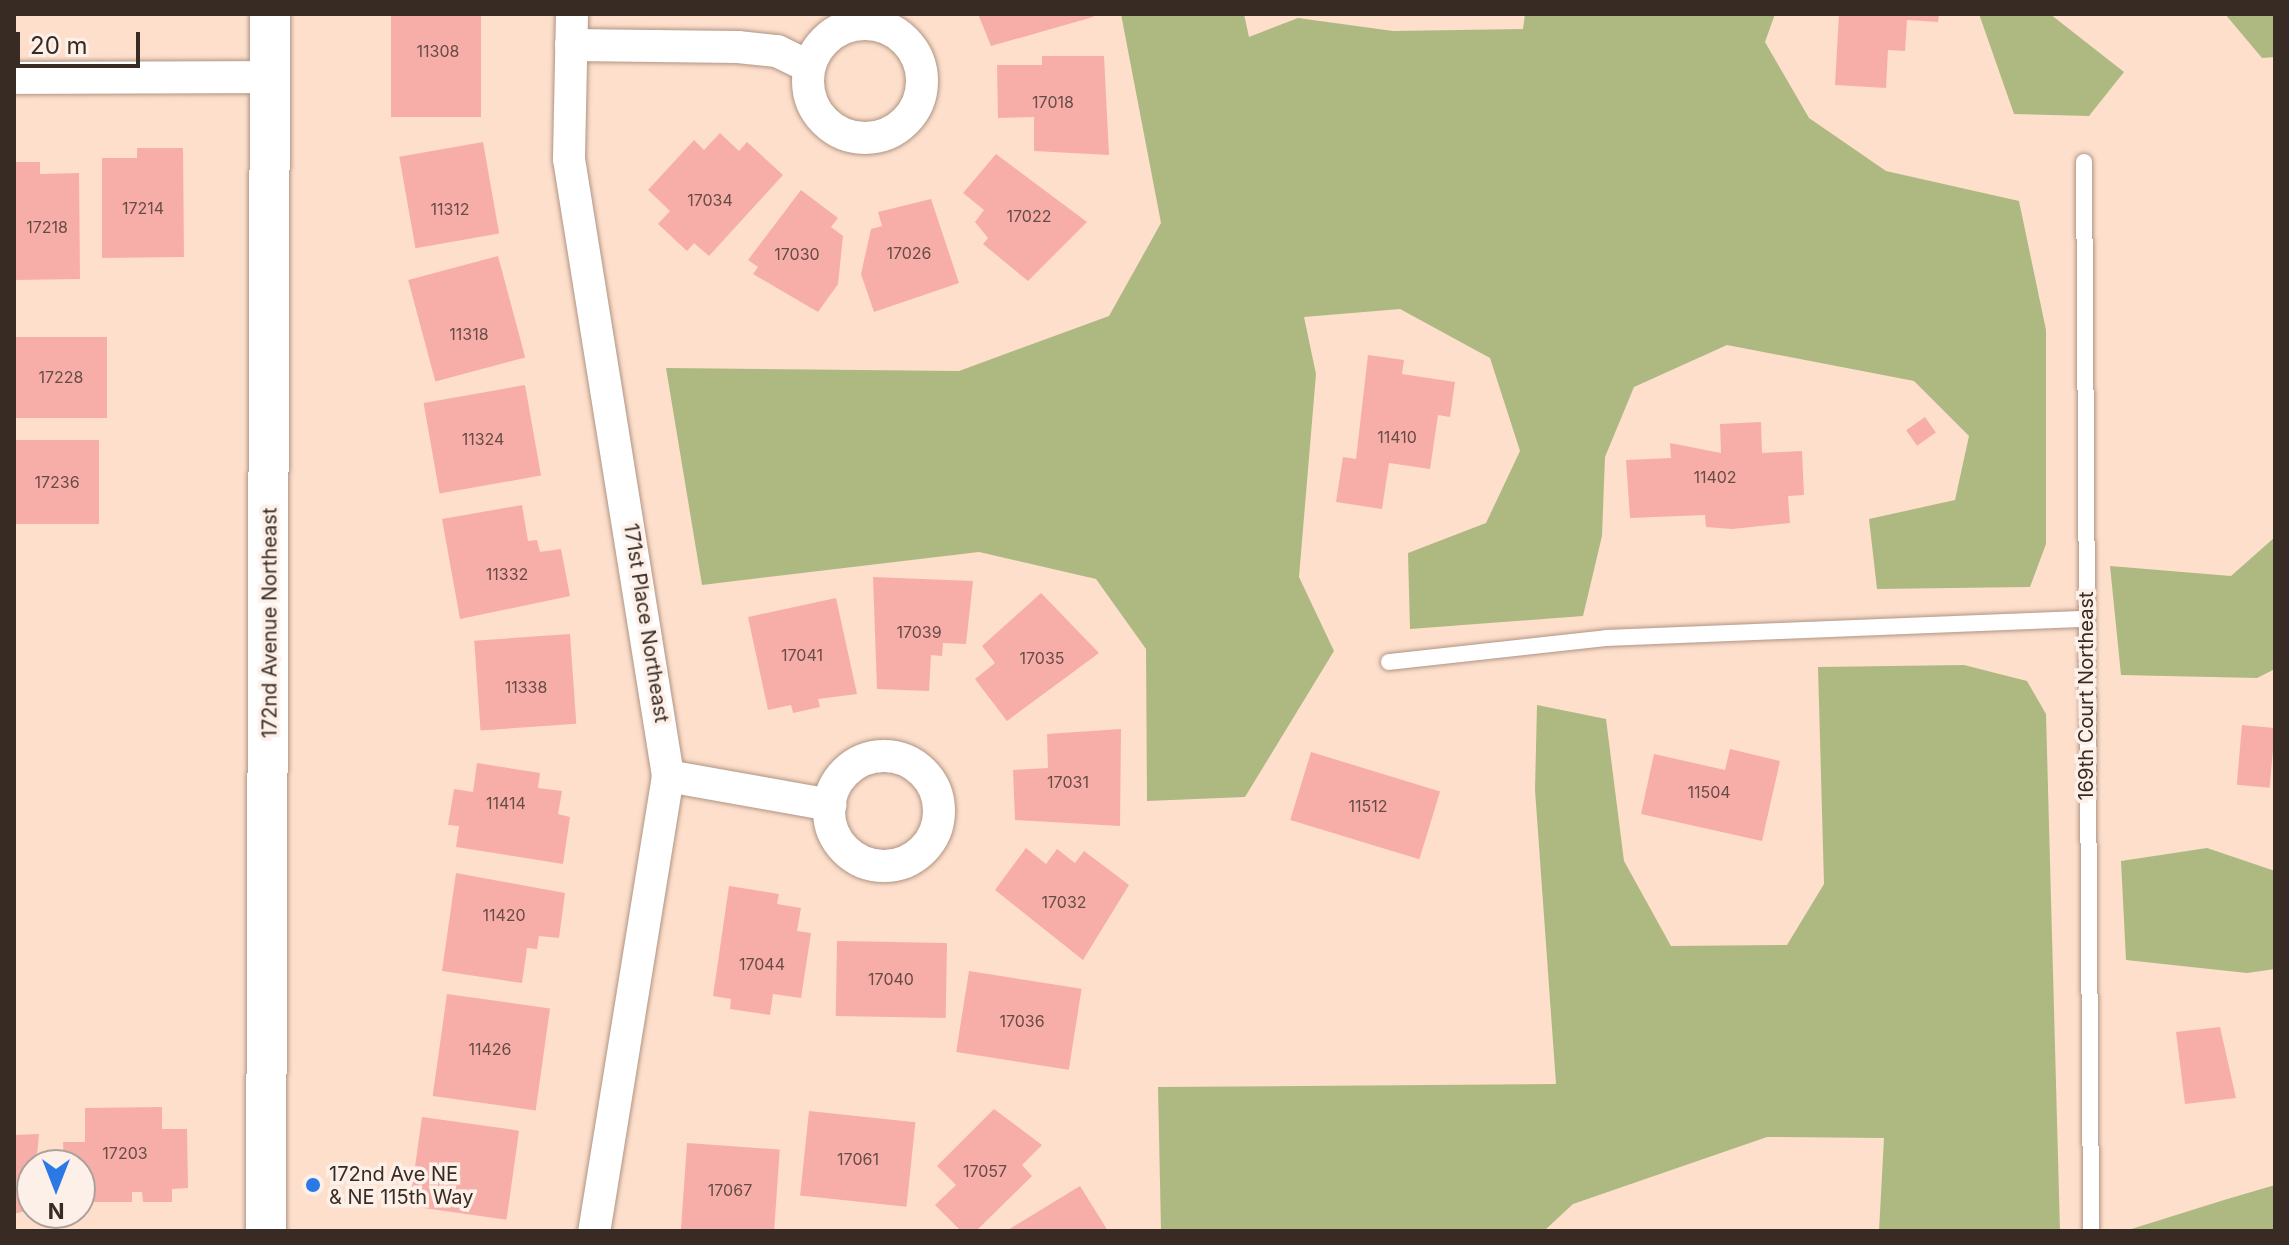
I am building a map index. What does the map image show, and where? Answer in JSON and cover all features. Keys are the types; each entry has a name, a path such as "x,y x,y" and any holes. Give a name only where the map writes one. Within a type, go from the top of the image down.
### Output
{"street":[{"name":"172nd Avenue Northeast","path":"266,1231 270,14"},
{"path":"572,29 777,51 808,66"},
{"name":"171st Place Northeast","path":"572,29 569,159 668,776 594,1231"},
{"path":"14,78 270,77"},
{"path":"668,776 830,805"}],"lane":[{"name":"169th Court Northeast","path":"2084,162 2091,1231"},
{"path":"1389,662 1607,638 2085,619"}],"green space":[{"path":"1121,14 1244,14 1249,37 1298,18 1393,31 1523,29 1525,14 1775,14 1765,42 1809,118 1886,171 2019,201 2046,330 2046,544 2030,587 1877,589 1869,519 1955,500 1969,436 1914,381 1727,345 1634,387 1605,457 1602,536 1583,616 1410,629 1408,553 1486,523 1520,451 1490,358 1400,309 1304,317 1316,374 1299,577 1334,651 1245,797 1147,801 1146,649 1096,579 979,552 702,585 666,368 959,371 1109,316 1161,223"},
{"path":"1979,14 2050,14 2124,72 2089,116 2014,114"},
{"path":"2225,14 2275,14 2275,57 2262,58"},
{"path":"2275,537 2275,669 2257,678 2121,675 2110,566 2231,576"},
{"path":"1964,665 2027,681 2046,714 2060,1231 1879,1231 1884,1138 1767,1137 1573,1204 1544,1231 1161,1231 1158,1087 1556,1084 1535,790 1537,705 1606,719 1624,861 1671,946 1787,945 1824,884 1818,667"},
{"path":"2207,848 2275,871 2275,969 2247,973 2126,960 2121,861"},
{"path":"2275,1185 2275,1231 2125,1231 2224,1200"}],"building":[{"path":"391,14 481,14 481,117 391,117"},
{"path":"978,14 1092,14 1093,17 991,46"},
{"path":"1839,14 1939,14 1938,22 1907,20 1905,51 1888,50 1886,88 1835,85"},
{"path":"1042,56 1104,56 1109,155 1034,151 1034,117 998,118 997,65 1042,65"},
{"path":"720,133 739,151 747,142 783,175 709,256 694,243 687,251 658,224 670,211 648,190 694,140 704,150"},
{"path":"483,142 499,234 415,248 399,157"},
{"path":"137,148 183,148 184,257 102,258 102,158 137,158"},
{"path":"996,154 1087,222 1028,281 983,244 988,238 975,222 984,210 963,193"},
{"path":"14,162 40,162 40,174 79,173 80,279 14,280"},
{"path":"801,190 838,218 831,227 843,236 838,284 818,312 753,274 758,267 748,260"},
{"path":"931,199 959,283 874,312 861,274 871,229 882,226 878,212"},
{"path":"498,256 525,357 435,381 408,280"},
{"path":"14,337 107,337 107,418 14,418"},
{"path":"1368,355 1404,360 1402,374 1455,382 1450,417 1438,415 1430,469 1389,463 1382,509 1336,502 1343,457 1356,459"},
{"path":"525,385 541,476 440,493 424,403"},
{"path":"1925,417 1936,433 1917,446 1906,430"},
{"path":"1761,422 1762,453 1802,451 1804,495 1788,496 1790,523 1732,529 1706,527 1705,515 1630,518 1626,460 1671,458 1670,443 1721,453 1720,424"},
{"path":"14,440 99,440 99,524 14,524"},
{"path":"522,505 528,541 537,540 540,552 561,549 570,596 460,619 442,519"},
{"path":"873,577 973,581 966,644 943,643 942,656 931,655 929,691 877,689"},
{"path":"1041,593 1099,653 1007,721 975,679 995,663 982,646"},
{"path":"836,598 857,694 818,699 820,707 793,713 791,705 768,710 748,617"},
{"path":"570,634 576,724 481,730 474,641"},
{"path":"2242,725 2275,728 2270,788 2237,785"},
{"path":"1121,729 1120,826 1015,820 1013,770 1048,768 1047,734"},
{"path":"1730,749 1780,761 1762,841 1641,814 1654,754 1725,770"},
{"path":"1311,752 1440,791 1419,859 1290,820"},
{"path":"477,763 540,773 538,788 562,791 558,814 570,817 563,864 456,847 459,826 448,825 454,789 473,792"},
{"path":"1026,848 1046,864 1057,849 1075,863 1084,851 1129,885 1083,960 995,890"},
{"path":"456,873 565,893 559,938 539,936 537,949 527,948 522,983 442,971"},
{"path":"729,886 779,894 777,904 801,908 797,931 811,933 801,998 773,994 770,1015 730,1009 731,999 713,996"},
{"path":"837,941 947,943 946,1018 836,1016"},
{"path":"969,971 1082,989 1069,1070 956,1052"},
{"path":"447,994 550,1008 536,1110 433,1096"},
{"path":"2220,1027 2236,1098 2185,1104 2176,1032"},
{"path":"162,1107 162,1129 187,1129 188,1188 172,1189 172,1202 143,1202 142,1192 132,1192 132,1202 96,1202 96,1149 63,1149 63,1142 85,1142 85,1108"},
{"path":"994,1109 1042,1145 1022,1165 1032,1176 976,1231 961,1231 935,1205 956,1185 937,1166"},
{"path":"809,1111 915,1122 907,1207 800,1196"},
{"path":"422,1117 519,1131 507,1220 409,1206"},
{"path":"39,1134 38,1149 16,1149 14,1214 14,1135"},
{"path":"687,1143 780,1149 774,1231 681,1231"},
{"path":"1080,1186 1108,1231 1006,1231"}],"place":[{"name":"172nd Ave NE & NE 115th Way","path":"313,1185"}]}
